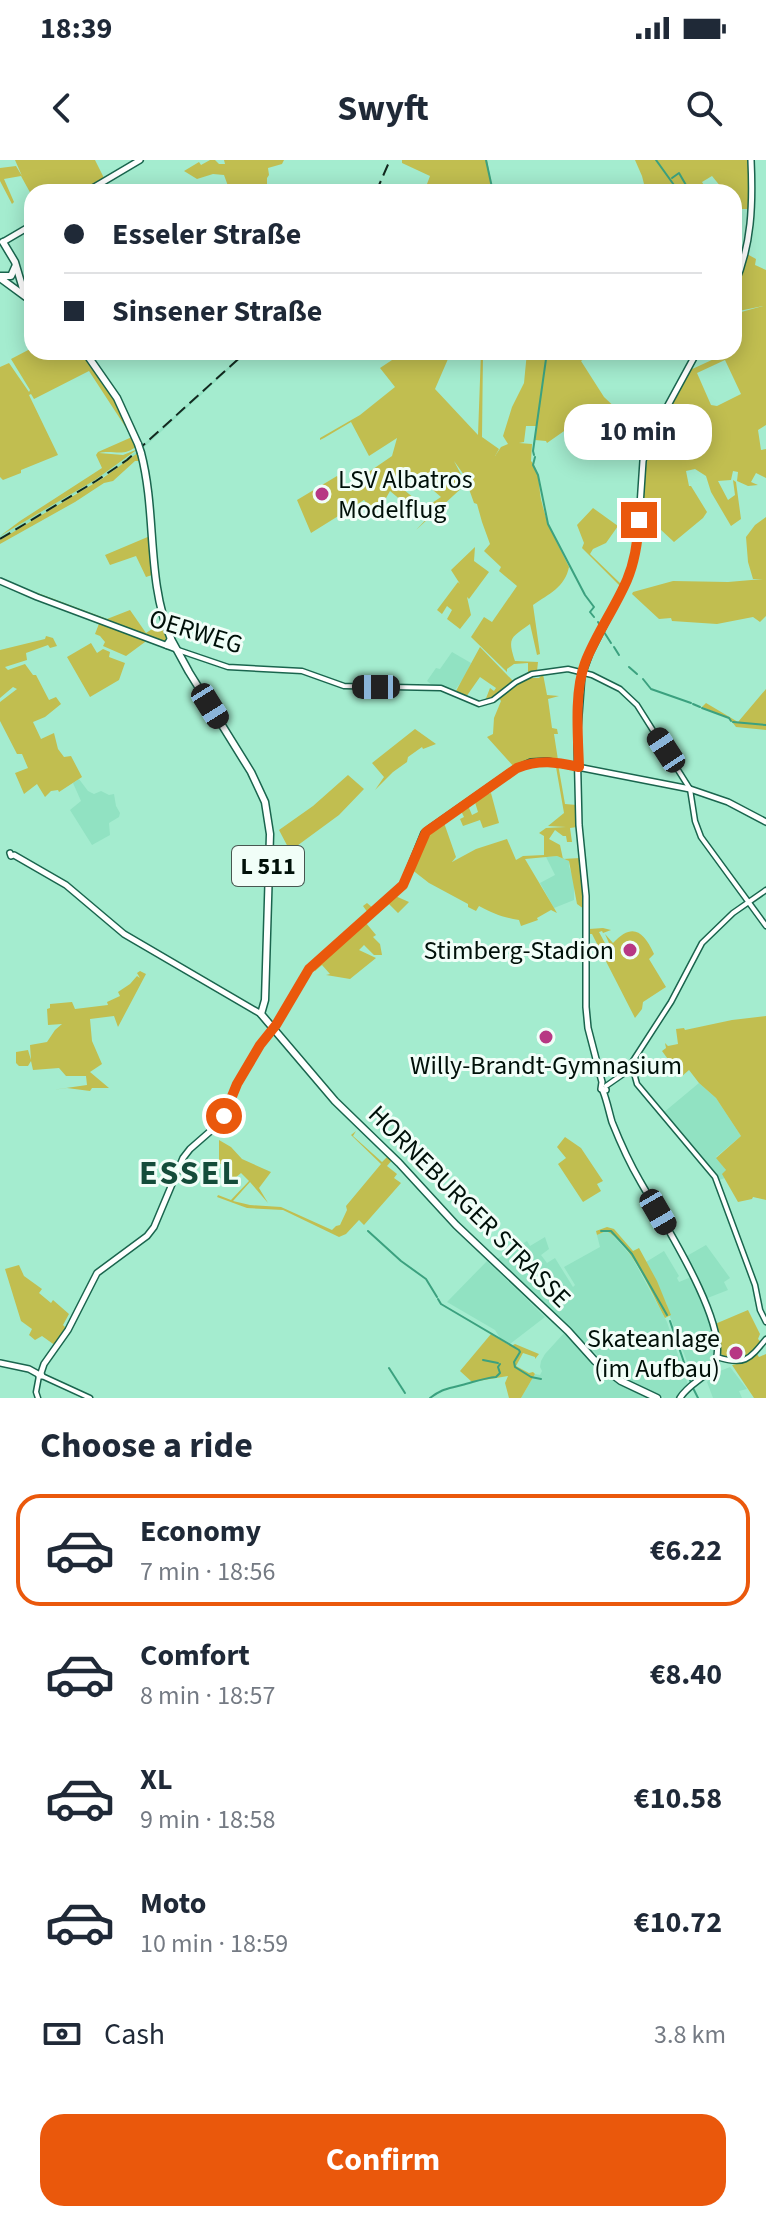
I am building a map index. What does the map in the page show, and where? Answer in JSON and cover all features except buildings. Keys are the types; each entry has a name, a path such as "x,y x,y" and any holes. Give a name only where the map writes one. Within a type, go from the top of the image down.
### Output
{"main road":[{"path":"100,184 140,160"},
{"path":"742,264 752,209 751,160"},
{"path":"104,173 118,173"},
{"path":"5,246 24,231"},
{"path":"0,280 15,271 5,246"},
{"path":"5,246 17,267 24,291"},
{"path":"0,280 24,297"},
{"path":"0,280 24,296"},
{"name":"L 511","path":"91,360 117,398 141,453 149,494 157,593 169,642 251,772 266,810 270,834 265,1000 261,1014"},
{"path":"680,1398 718,1360 717,1335 681,1252 622,1143 611,1118 597,1064 586,1007 586,912 579,825 577,731 583,672 633,563 643,461 648,442 693,360"},
{"name":"OERWEG","path":"0,581 169,642"},
{"path":"182,660 186,652"},
{"path":"0,1363 29,1369 40,1375 44,1364 68,1330 97,1273 147,1236 154,1227 182,1160 221,1121 237,1084 309,969 403,885 424,833 429,829 515,769 531,762 547,761 690,789 728,802 766,822"},
{"path":"10,853 66,885 136,941 261,1014"},
{"name":"HORNEBURGER STRASSE","path":"261,1014 335,1101 587,1353 631,1387 657,1398"}],"street":[{"name":"OERWEG","path":"176,649 228,667 298,670 344,686 434,687 483,704 530,674 568,669 583,672"},
{"path":"583,672 605,680 637,705 690,789 699,833 766,926"},
{"path":"605,1088 631,1069 702,943 733,913 766,890"},
{"path":"631,1069 642,1089 715,1177 766,1322"},
{"path":"718,1360 737,1362 747,1359 766,1339"},
{"path":"38,1398 36,1392 40,1375 90,1398"}],"shaded area":[{"path":"15,160 95,160 104,178 95,184 25,184 21,176 4,179 14,202 12,204 0,181 0,168 16,166 22,176"},
{"path":"210,160 225,164 224,160 284,160 282,164 268,168 267,184 227,184 224,175 213,174 197,179 184,171 199,162 201,165"},
{"path":"402,160 487,160 492,184 427,184 430,176 402,163"},
{"path":"635,160 750,160 749,209 742,209 742,184 718,184 712,176 703,184 644,184"},
{"path":"747,254 756,259 755,265 766,270 766,425 758,430 761,450 766,449 766,478 756,473 751,482 758,485 748,486 737,481 738,472 733,471 731,480 718,481 728,500 735,495 733,480 736,482 741,519 731,526 711,492 706,476 695,469 686,471 689,486 707,512 674,542 646,516 640,519 648,444 688,371 712,360 725,360 742,360 742,312 763,306 742,310 742,267","holes":["725,360 741,394 717,406 711,405 697,373"]},
{"path":"24,352 24,360 88,360 110,387 137,446 122,452 99,453 123,455 138,449 95,480 0,536 102,468 96,455 98,452 132,437 89,371 34,399 29,395 58,455 3,480 0,477 0,367 9,363 30,390 11,359"},
{"path":"239,360 139,452 119,467 0,540 0,536 95,480 135,452"},
{"path":"392,360 448,360 435,389 478,435 483,360 482,437 499,449 495,456 501,447 508,444 503,436 524,383 526,360 582,360 604,397 621,413 616,411 608,418 642,453 645,430 622,415 652,429 648,439 637,538 630,568 638,523 641,458 638,452 610,424 594,420 590,423 584,420 547,443 535,440 537,426 526,426 524,442 519,443 532,444 531,461 538,475 544,511 569,567 560,585 533,605 540,654 537,655 530,624 511,642 515,661 538,662 537,671 528,674 528,663 514,664 507,672 471,637 484,617 492,622 517,586 499,571 501,567 484,551 490,544 477,504 454,461 466,484 416,530 435,510 429,505 441,497 412,472 397,484 415,499 409,507 390,491 381,507 376,503 370,507 364,500 311,533 297,500 337,476 347,487 392,456 397,438 369,456 351,422 320,438 360,415 395,387 380,368"},
{"path":"139,452 147,493 141,464 135,461 113,481 104,483 0,544 0,540 103,478"},
{"path":"593,508 618,526 606,543 593,549 590,554 622,585 629,572 628,574 621,587 582,548 584,543 577,525"},
{"path":"766,517 766,616 760,622 753,617 717,624 659,619 632,594 673,581 763,579 753,579 746,537"},
{"path":"150,536 152,575 146,577 136,556 110,565 105,555"},
{"path":"475,547 474,561 489,572 469,599 467,597 471,615 460,629 447,619 452,610 447,606 442,614 437,610 458,582 460,584 451,570"},
{"path":"35,592 107,619 130,610 146,633 163,622 169,641 166,643 149,637 33,594"},
{"path":"100,621 143,638 145,642 126,656 103,646 105,642 95,634"},
{"path":"46,636 53,638 57,646 50,648 48,645 26,653 27,660 5,667 8,670 25,664 36,675 49,700 56,697 61,704 33,722 41,739 54,733 58,749 64,757 71,756 82,777 59,792 51,791 45,797 37,784 24,794 15,773 28,768 0,721 0,702 17,689 13,687 0,698 0,650 45,639"},
{"path":"91,643 97,653 103,649 110,652 109,657 125,663 119,680 90,697 67,657"},
{"path":"480,647 514,682 485,701 490,688 494,691 496,688 480,677 466,697 456,691"},
{"path":"452,652 471,663 465,677 455,690 432,685 427,681"},
{"path":"543,674 547,695 559,696 548,699 552,728 557,729 558,734 554,734 558,760 531,761 515,768 487,737 493,734 494,718 501,701 499,698 526,678 539,678"},
{"path":"766,689 766,730 736,727 729,718 702,707 706,703 738,722"},
{"path":"415,729 436,744 422,747 408,757 407,762 375,790 384,777 372,763"},
{"path":"558,764 565,804 577,805 577,827 570,828 572,842 567,842 566,836 555,830 549,839 560,845 563,858 525,859 557,913 551,910 538,920 521,926 519,920 479,906 476,911 468,907 468,904 429,883 411,869 425,834 443,820 456,857 452,862 476,849 507,839 516,860 523,856 544,855 544,836 539,833 546,828 566,827 548,826 564,813"},
{"path":"348,775 364,789 339,815 290,851 279,830 313,806"},
{"path":"79,779 94,794 101,791 114,794 120,813 109,823 110,835 92,845 70,810 81,801 73,783"},
{"path":"491,793 499,823 483,828 480,820 463,826 460,819 464,817 460,809 467,803 472,815 478,812 474,799"},
{"path":"557,856 569,861 574,881 574,900 554,908 540,883 555,875 546,857"},
{"path":"580,858 584,909 577,904 569,861 564,859"},
{"path":"393,895 409,902 398,913 389,904 366,923 376,935 373,937 380,944 382,955 374,955 364,945 359,950 376,958 350,979 326,975 330,974 322,965 315,971 315,966 368,913 363,906 367,903 374,909"},
{"path":"589,929 611,930 599,932 606,945 609,943 605,934 613,943 631,931 646,939 654,954 649,959 666,987 643,1002 635,1018 592,934 589,934"},
{"path":"137,973 146,974 118,1027 114,1016 90,1019 92,1041 102,1064 90,1072 109,1088 52,1090 87,1085 86,1076 66,1076 59,1068 33,1070 31,1061 28,1066 16,1063 16,1052 28,1050 31,1060 30,1045 47,1042 62,1024 48,1025 47,1009 50,1004 72,1002 75,1009 108,1005 107,1002 120,996 118,992 137,976 140,978"},
{"path":"766,1016 766,1200 753,1197 738,1202 722,1174 726,1170 716,1158 741,1136 716,1098 689,1070 681,1077 662,1051 666,1048 665,1043 668,1046 678,1044 676,1029"},
{"path":"699,1083 716,1098 741,1136 716,1157 726,1170 725,1178 719,1180 663,1113"},
{"path":"356,1131 353,1136 382,1162 389,1155 393,1159 387,1166 397,1174 394,1178 401,1183 364,1225 359,1220 346,1234 339,1237 283,1210 247,1208 217,1197 231,1200 249,1181 241,1173 234,1179 227,1175 228,1168 225,1164 219,1164 219,1140 242,1159 271,1172 259,1188 268,1203 250,1182 233,1201 281,1207 332,1230 340,1225 346,1206 381,1164 351,1135"},
{"path":"565,1137 581,1148 603,1181 597,1184 601,1191 583,1202 558,1164 566,1158 557,1147"},
{"path":"607,1227 614,1229 633,1251 639,1248 671,1315 665,1318 624,1245 606,1231 597,1235 596,1231"},
{"path":"606,1231 632,1257 667,1322 688,1385 678,1398 664,1398 629,1384 630,1381 592,1350 589,1353 581,1341 497,1259 527,1241 530,1246 545,1237 549,1249 541,1255 547,1263 555,1258 573,1287 575,1285 564,1267 600,1247 597,1235"},
{"path":"706,1245 730,1278 724,1282 728,1290 705,1299 685,1257"},
{"path":"664,1251 679,1276 679,1282 691,1277 716,1340 715,1355 708,1369 694,1380 667,1305 646,1262"},
{"path":"487,1261 545,1317 510,1344 500,1338 495,1330 447,1302"},
{"path":"19,1265 24,1276 42,1289 39,1293 69,1314 63,1325 67,1329 56,1346 42,1336 35,1340 29,1335 32,1329 21,1321 5,1269"},
{"path":"748,1310 761,1342 742,1358 726,1357 720,1353 720,1336 715,1324"},
{"path":"565,1332 609,1375 647,1398 521,1398 535,1374 540,1375 545,1354"},
{"path":"491,1334 511,1346 515,1344 539,1354 535,1359 523,1353 516,1366 535,1374 521,1398 509,1398 505,1383 508,1376 472,1382 460,1371"},
{"path":"757,1354 759,1357 766,1354 766,1398 754,1398 732,1365 747,1362"},
{"path":"730,1367 747,1389 739,1391 742,1398 713,1398 707,1382 715,1373"}],"waterway":[{"path":"486,160 491,184"},
{"path":"656,160 673,184"},
{"path":"672,178 679,173 685,184"},
{"path":"534,455 546,360"},
{"path":"535,457 533,465 548,524 594,607 590,612 594,617"},
{"path":"598,622 601,627"},
{"path":"604,632 611,643"},
{"path":"614,647 619,655"},
{"path":"629,667 637,674"},
{"path":"643,679 651,689 691,703"},
{"path":"693,704 700,707"},
{"path":"702,708 731,721"},
{"path":"733,722 766,725"},
{"path":"368,1231 426,1279 437,1297"},
{"path":"601,1231 611,1231 632,1254 667,1315"},
{"path":"438,1299 441,1304 519,1350 515,1367 541,1379"},
{"path":"670,1321 691,1383"},
{"path":"483,1360 498,1363"},
{"path":"430,1398 446,1389 496,1377 500,1373 500,1364"},
{"path":"389,1368 405,1393"},
{"path":"693,1388 698,1398"}],"railway":[{"path":"380,184 390,160"},
{"path":"0,539 127,460 237,360"}],"place":[{"name":"LSV Albatros Modelflug","path":"322,494"},
{"name":"Stimberg-Stadion","path":"630,950"},
{"name":"Willy-Brandt-Gymnasium","path":"546,1037"},
{"name":"Skateanlage (im Aufbau)","path":"736,1353"}],"district":[{"name":"ESSEL","path":"190,1172"}],"route":[{"path":"224,1116 237,1084 307,972 403,885 424,833 489,786 531,762 547,761 579,767 577,731 585,662 627,580 636,552 639,520"}]}
